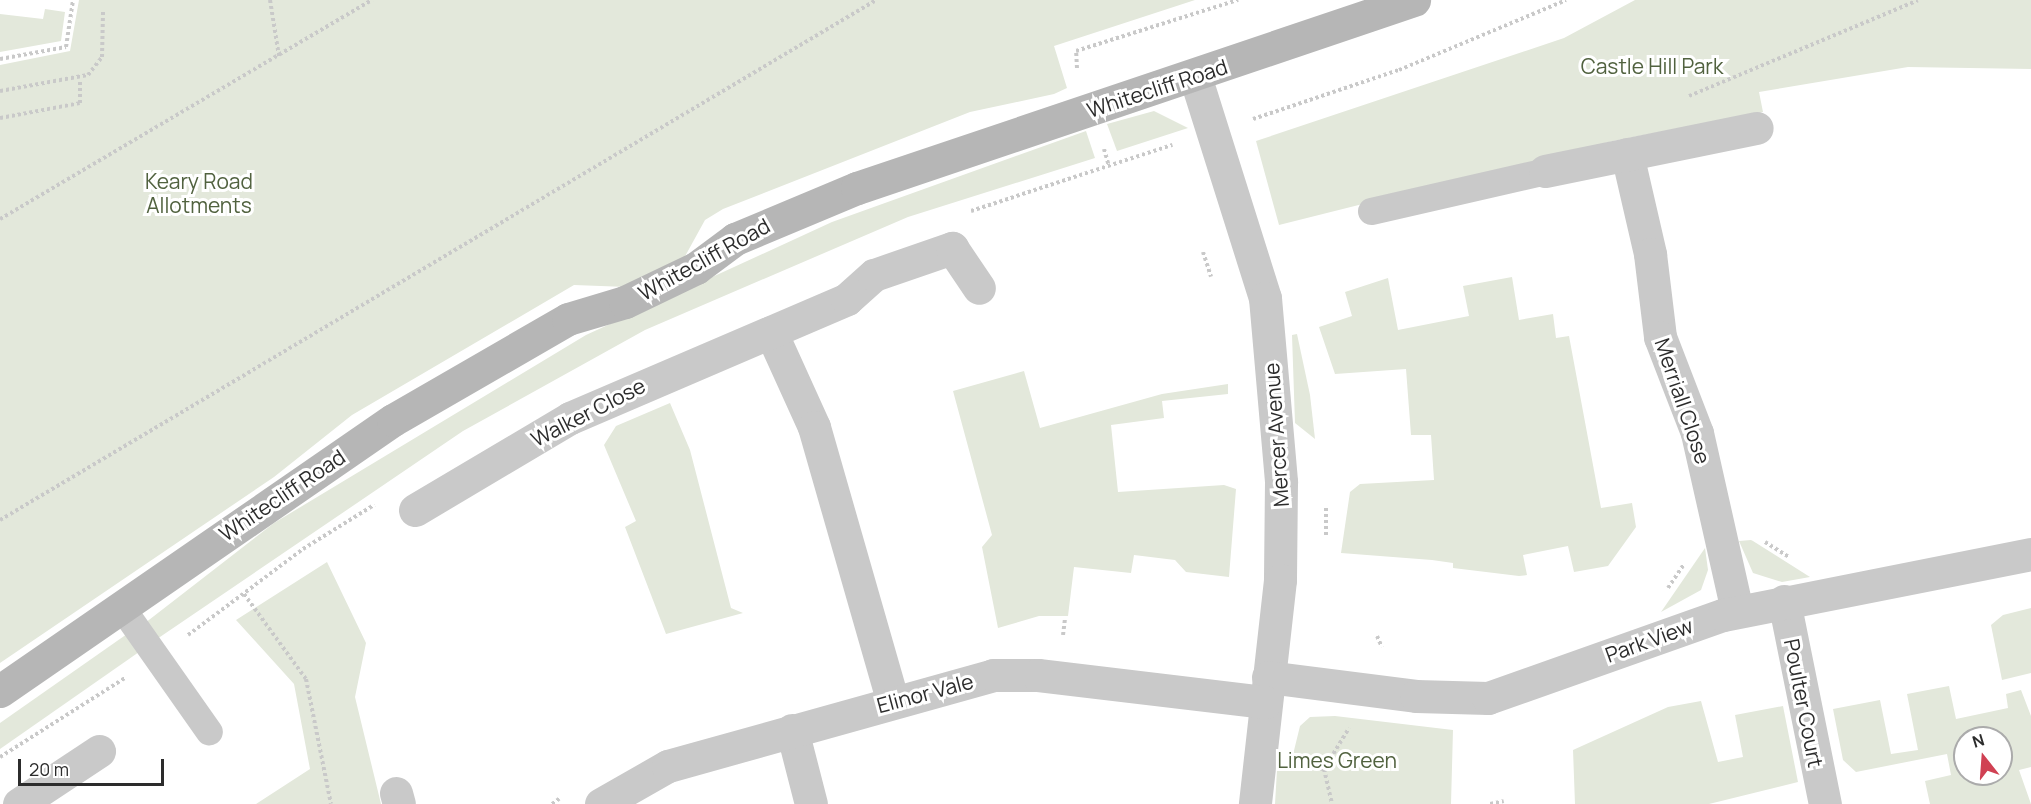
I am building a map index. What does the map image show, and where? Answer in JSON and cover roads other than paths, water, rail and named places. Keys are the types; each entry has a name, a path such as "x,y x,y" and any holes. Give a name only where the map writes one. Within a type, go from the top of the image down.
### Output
{"street":[{"name":"Whitecliff Road","path":"0,691 393,420 568,319 625,302 705,262 735,239 856,188 1195,76 1414,0"},
{"name":"Mercer Avenue","path":"1195,76 1267,311 1282,506 1255,804"},
{"path":"1545,171 1757,128"},
{"name":"Merriall Close","path":"1627,154 1653,270 1660,336 1697,433 1737,611"},
{"name":"Walker Close","path":"415,510 570,418 847,299 867,278 952,248 979,288"},
{"path":"771,332 814,427 893,702"},
{"name":"Park View","path":"1267,690 1355,688 1465,700 1496,697 1737,611 2031,554"},
{"name":"Poulter Court","path":"1784,601 1825,804"},
{"name":"Elinor Vale","path":"601,804 656,771 893,702 1010,674 1267,690"},
{"path":"792,730 811,804"},
{"path":"19,804 99,751"}],"lane":[{"path":"1371,212 1545,171"},
{"path":"122,608 209,732"}],"park label":[{"name":"Castle Hill Park","path":"1652,66"},
{"name":"Keary Road Allotments","path":"199,193"},
{"name":"Limes Green","path":"1337,760"}]}
